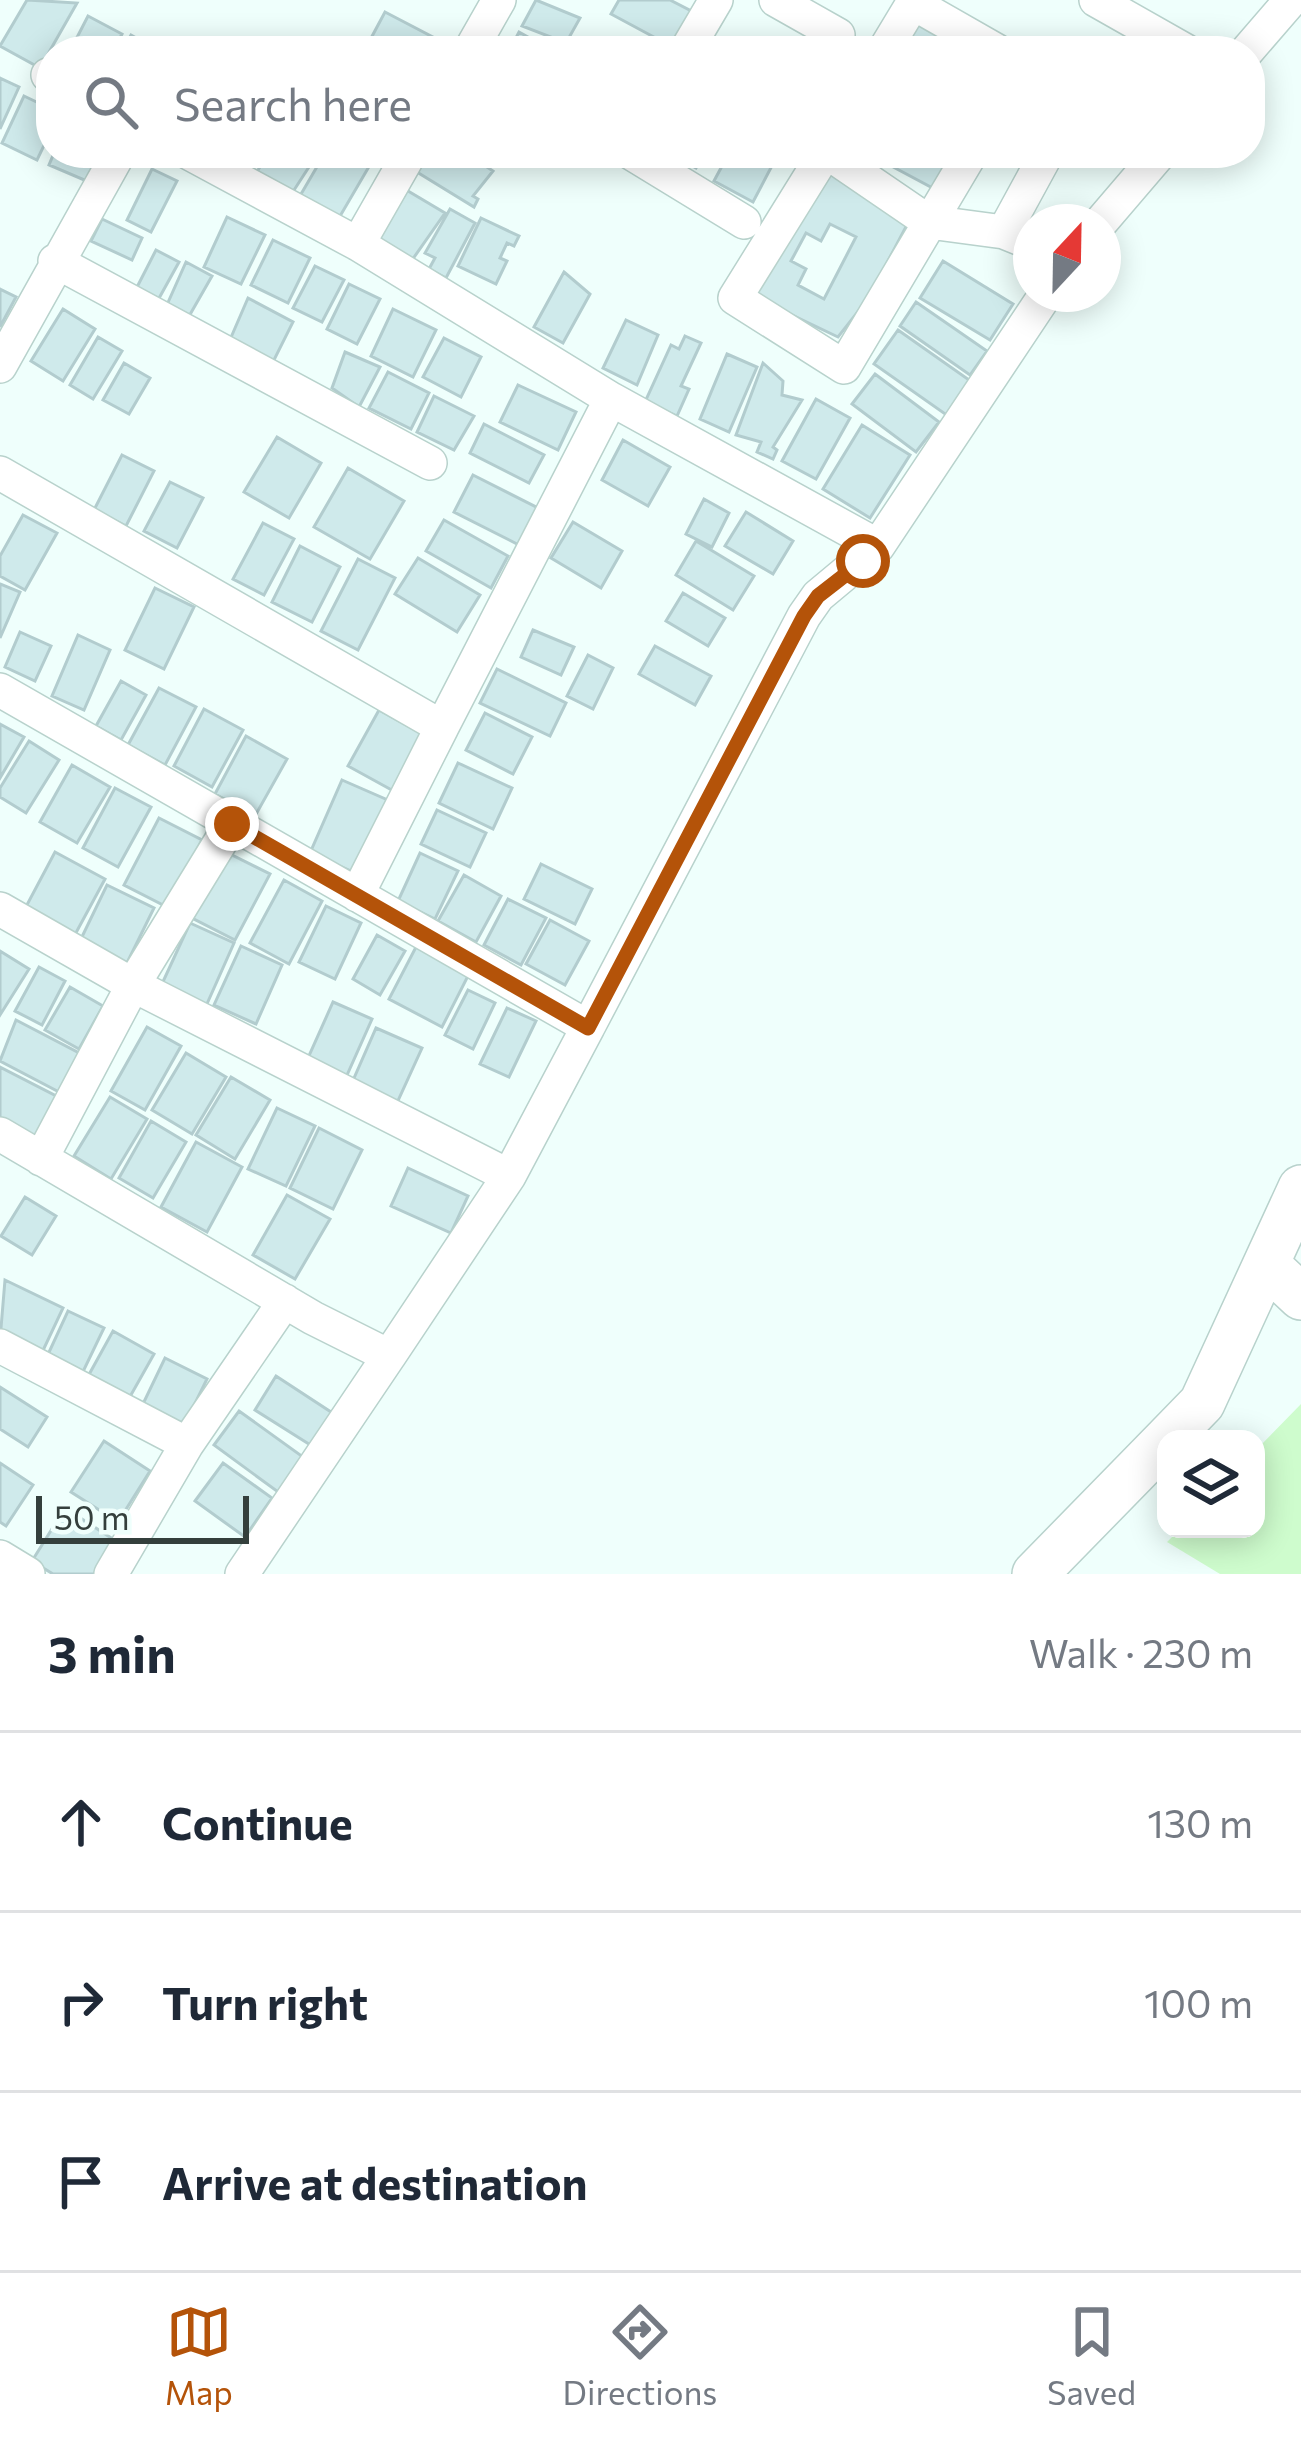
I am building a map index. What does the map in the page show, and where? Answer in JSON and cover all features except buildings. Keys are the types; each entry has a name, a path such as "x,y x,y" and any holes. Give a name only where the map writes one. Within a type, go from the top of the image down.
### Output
{"main road":[{"path":"1176,1430 1202,1403 1301,1188"},
{"path":"1266,1264 1301,1297"},
{"path":"1035,1574 1157,1450"}],"street":[{"path":"479,36 499,0"},
{"path":"695,36 716,0"},
{"path":"776,0 838,35"},
{"path":"1096,0 1160,36"},
{"path":"1260,36 1291,0"},
{"path":"893,36 913,3 971,36"},
{"path":"0,367 110,168"},
{"path":"217,168 358,244 611,399 878,546"},
{"path":"358,244 401,168"},
{"path":"653,168 744,222"},
{"path":"816,168 734,298 844,367 961,168"},
{"path":"848,168 929,222 1013,237"},
{"path":"1030,204 1042,168"},
{"path":"1116,204 1147,168"},
{"path":"55,261 430,463"},
{"path":"242,1574 509,1176 804,616 818,596 878,546 1034,312"},
{"path":"357,895 611,399"},
{"path":"0,473 442,727"},
{"path":"0,690 588,1028"},
{"path":"41,1159 133,986 232,824"},
{"path":"0,909 133,986 509,1176"},
{"path":"0,1134 388,1356"},
{"path":"111,1574 187,1444 285,1301"},
{"path":"0,1346 187,1444"},
{"path":"0,1557 28,1574"}],"green space":[{"path":"1301,1404 1301,1574 1220,1574 1167,1542 1171,1538 1265,1538 1265,1441"}],"route":[{"path":"232,824 588,1028 804,616 818,596 863,561"}]}
